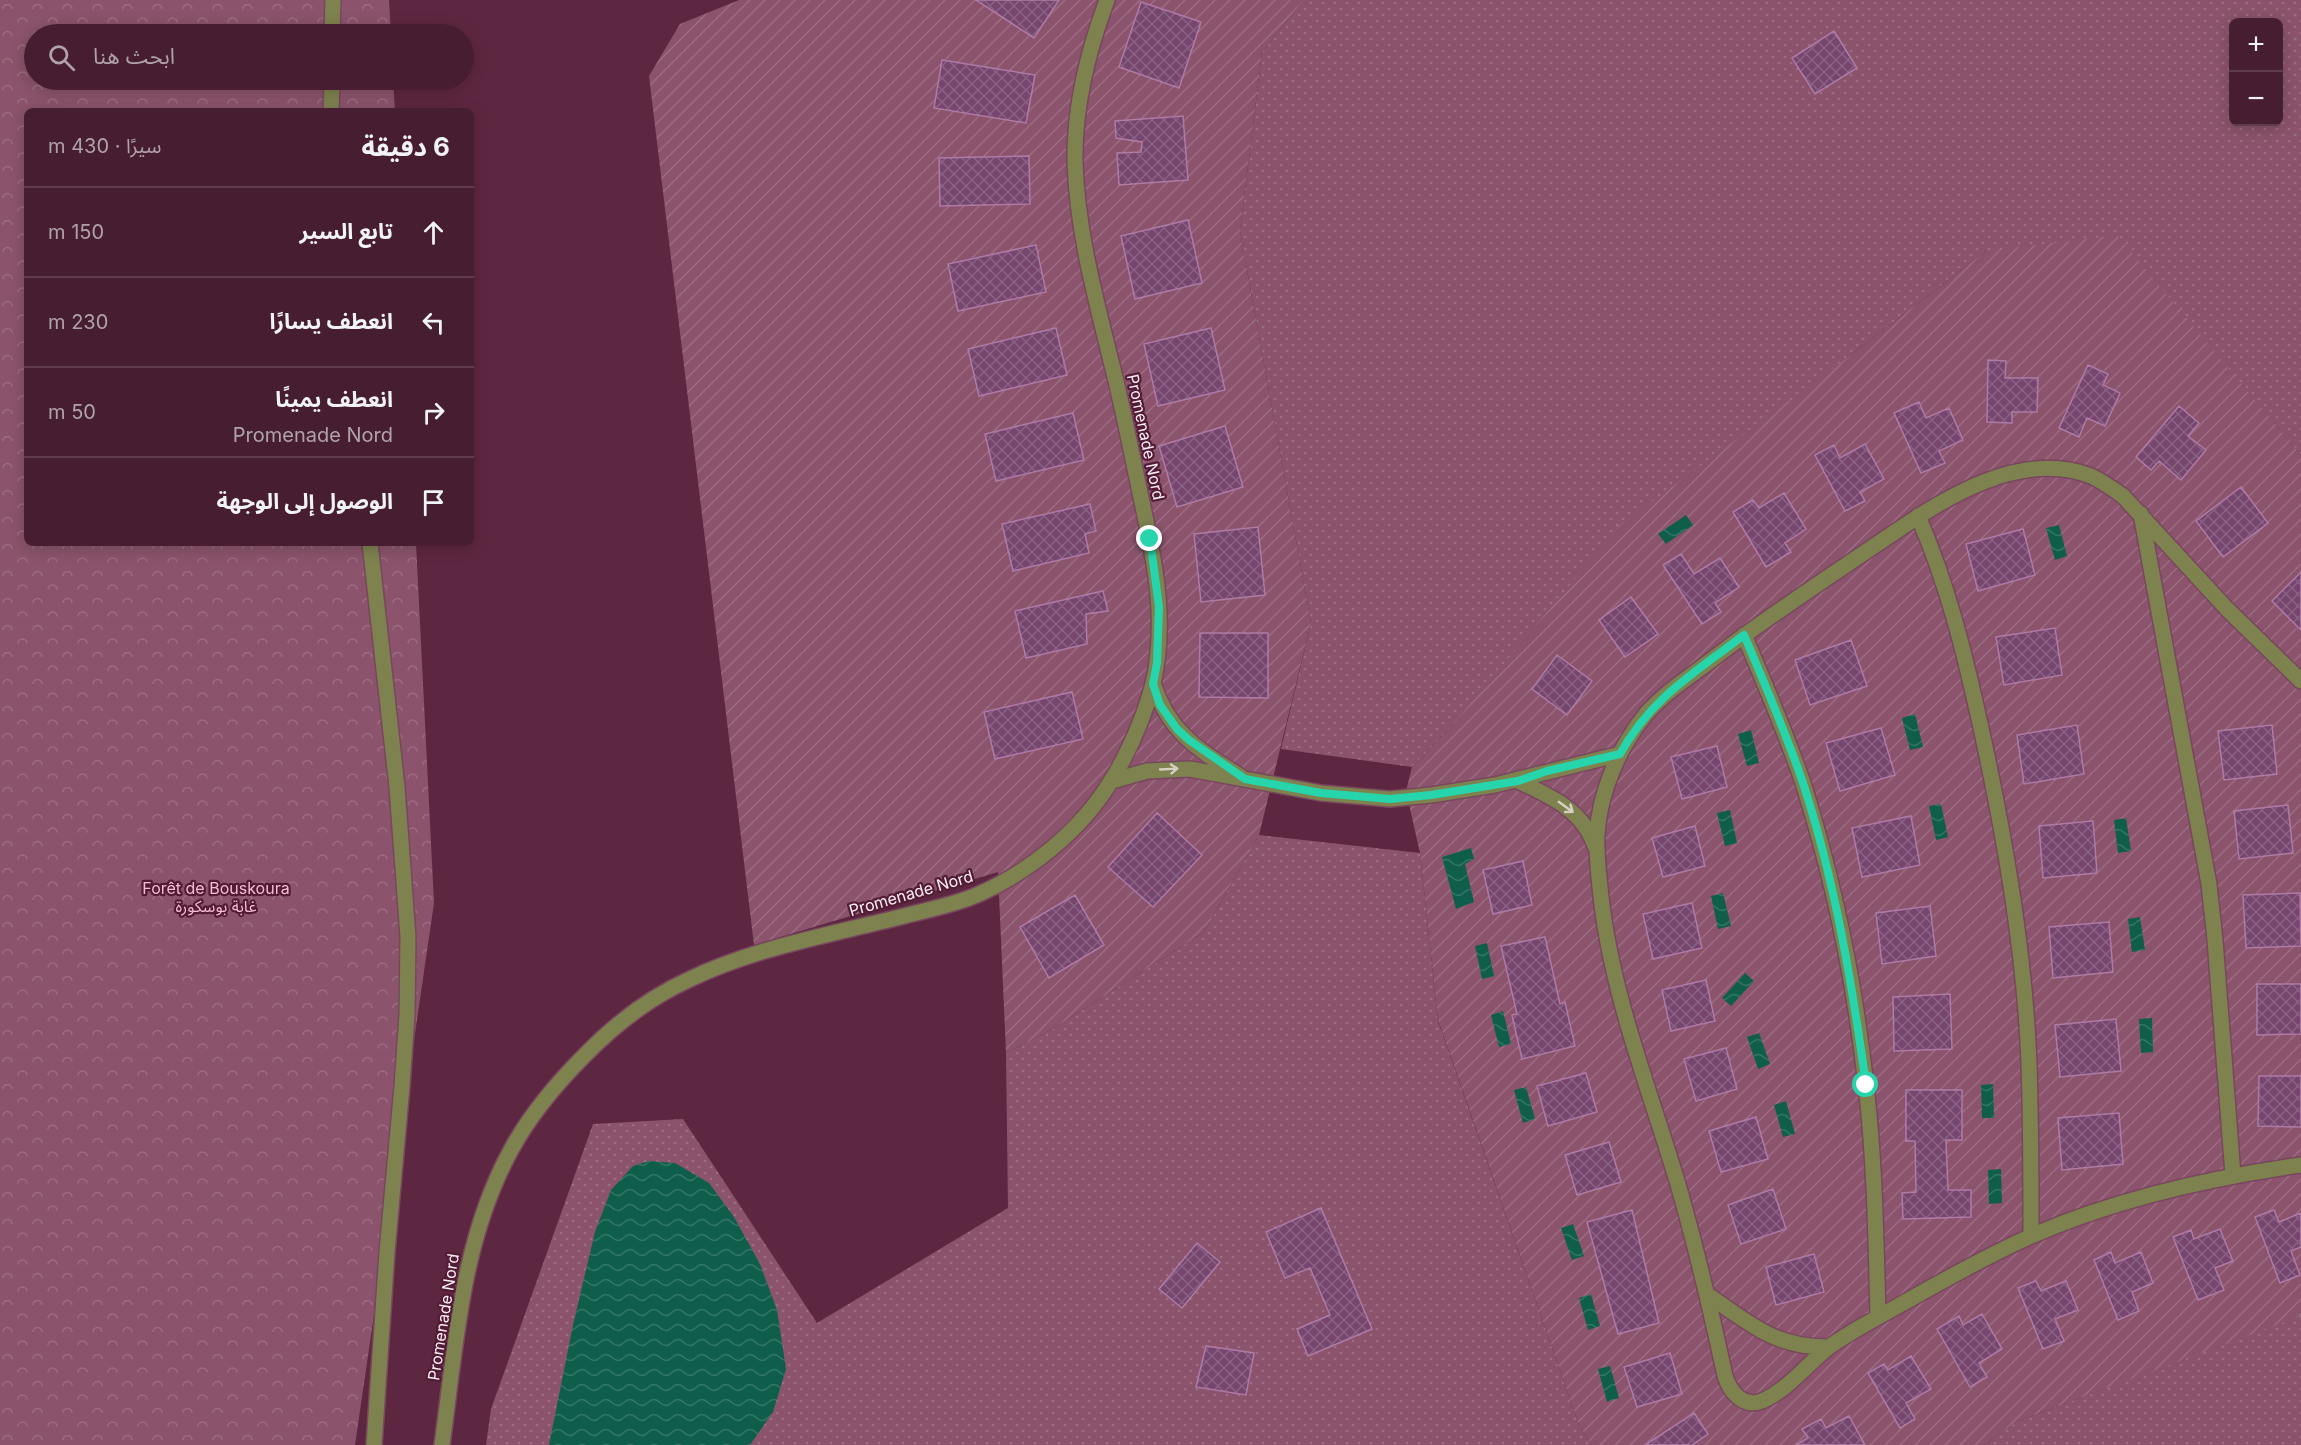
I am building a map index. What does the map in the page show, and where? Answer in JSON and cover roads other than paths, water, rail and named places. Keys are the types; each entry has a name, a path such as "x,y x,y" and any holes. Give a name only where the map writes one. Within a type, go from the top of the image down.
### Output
{"street":[{"path":"332,24 333,0"},
{"name":"Promenade Nord","path":"442,1445 465,1277 489,1197 512,1147 528,1122 550,1092 596,1044 655,998 689,979 767,950 977,895 1017,873 1061,840 1085,815 1112,781 1143,714 1157,663 1160,626 1157,583 1150,539 1118,390 1089,271 1076,186 1076,133 1079,104 1095,34 1107,0"},
{"path":"331,108 332,90"},
{"path":"2301,681 2227,609 2123,496 2091,477 2062,469 2045,467 2026,470 1986,482 1918,516 1744,635 1658,701 1640,722 1620,754 1602,805 1597,852 1604,922 1615,976 1708,1295 1725,1376 1733,1392 1743,1400 1756,1402 1773,1395 1829,1347 1971,1265 2031,1236 2132,1201 2232,1175 2301,1165"},
{"path":"2141,514 2209,884 2216,940 2232,1175"},
{"path":"1918,516 1938,564 1959,628 1990,765 2005,847 2023,992 2029,1062 2031,1236"},
{"path":"370,546 397,787 408,937 404,1062 387,1252 374,1445"},
{"path":"1744,635 1802,782 1821,849 1849,969 1866,1085 1875,1187 1878,1317"},
{"path":"1153,684 1160,705 1177,729 1209,756 1245,779"},
{"path":"1112,781 1147,771 1190,769 1321,793 1390,799 1518,781 1556,769 1620,754"},
{"path":"1518,781 1550,796 1578,817 1591,835 1597,852"},
{"path":"1708,1295 1776,1339 1798,1346 1829,1347"}],"water":[{"path":"1686,515 1693,525 1666,544 1658,534"},
{"path":"2059,525 2067,556 2055,560 2046,528"},
{"path":"1915,714 1923,747 1910,750 1902,718"},
{"path":"1751,730 1759,763 1747,766 1738,734"},
{"path":"1941,804 1948,837 1936,840 1929,806"},
{"path":"1730,810 1737,843 1725,846 1717,813"},
{"path":"2126,818 2131,851 2118,853 2114,820"},
{"path":"1471,848 1474,859 1465,864 1474,902 1456,909 1442,857"},
{"path":"1723,893 1731,926 1718,929 1711,896"},
{"path":"2140,917 2145,950 2132,952 2128,919"},
{"path":"1487,943 1494,976 1482,979 1475,946"},
{"path":"1745,973 1754,981 1731,1006 1722,998"},
{"path":"1503,1011 1511,1044 1499,1047 1491,1015"},
{"path":"2152,1018 2153,1052 2141,1053 2139,1019"},
{"path":"1759,1033 1770,1064 1758,1069 1747,1037"},
{"path":"1993,1084 1994,1118 1982,1118 1981,1085"},
{"path":"1526,1087 1535,1119 1523,1123 1514,1090"},
{"path":"1786,1101 1795,1134 1783,1137 1774,1105"},
{"path":"649,1161 675,1163 709,1183 734,1217 760,1264 777,1310 786,1369 773,1412 750,1445 549,1445 573,1325 595,1232 611,1190 633,1166"},
{"path":"2001,1169 2002,1203 1989,1204 1988,1170"},
{"path":"1573,1224 1584,1256 1572,1260 1561,1228"},
{"path":"1591,1294 1600,1326 1588,1330 1579,1298"},
{"path":"1610,1366 1619,1398 1607,1402 1598,1369"}],"park label":[{"name":"Forêt de Bouskoura غابة بوسكورة","path":"216,897"}]}
